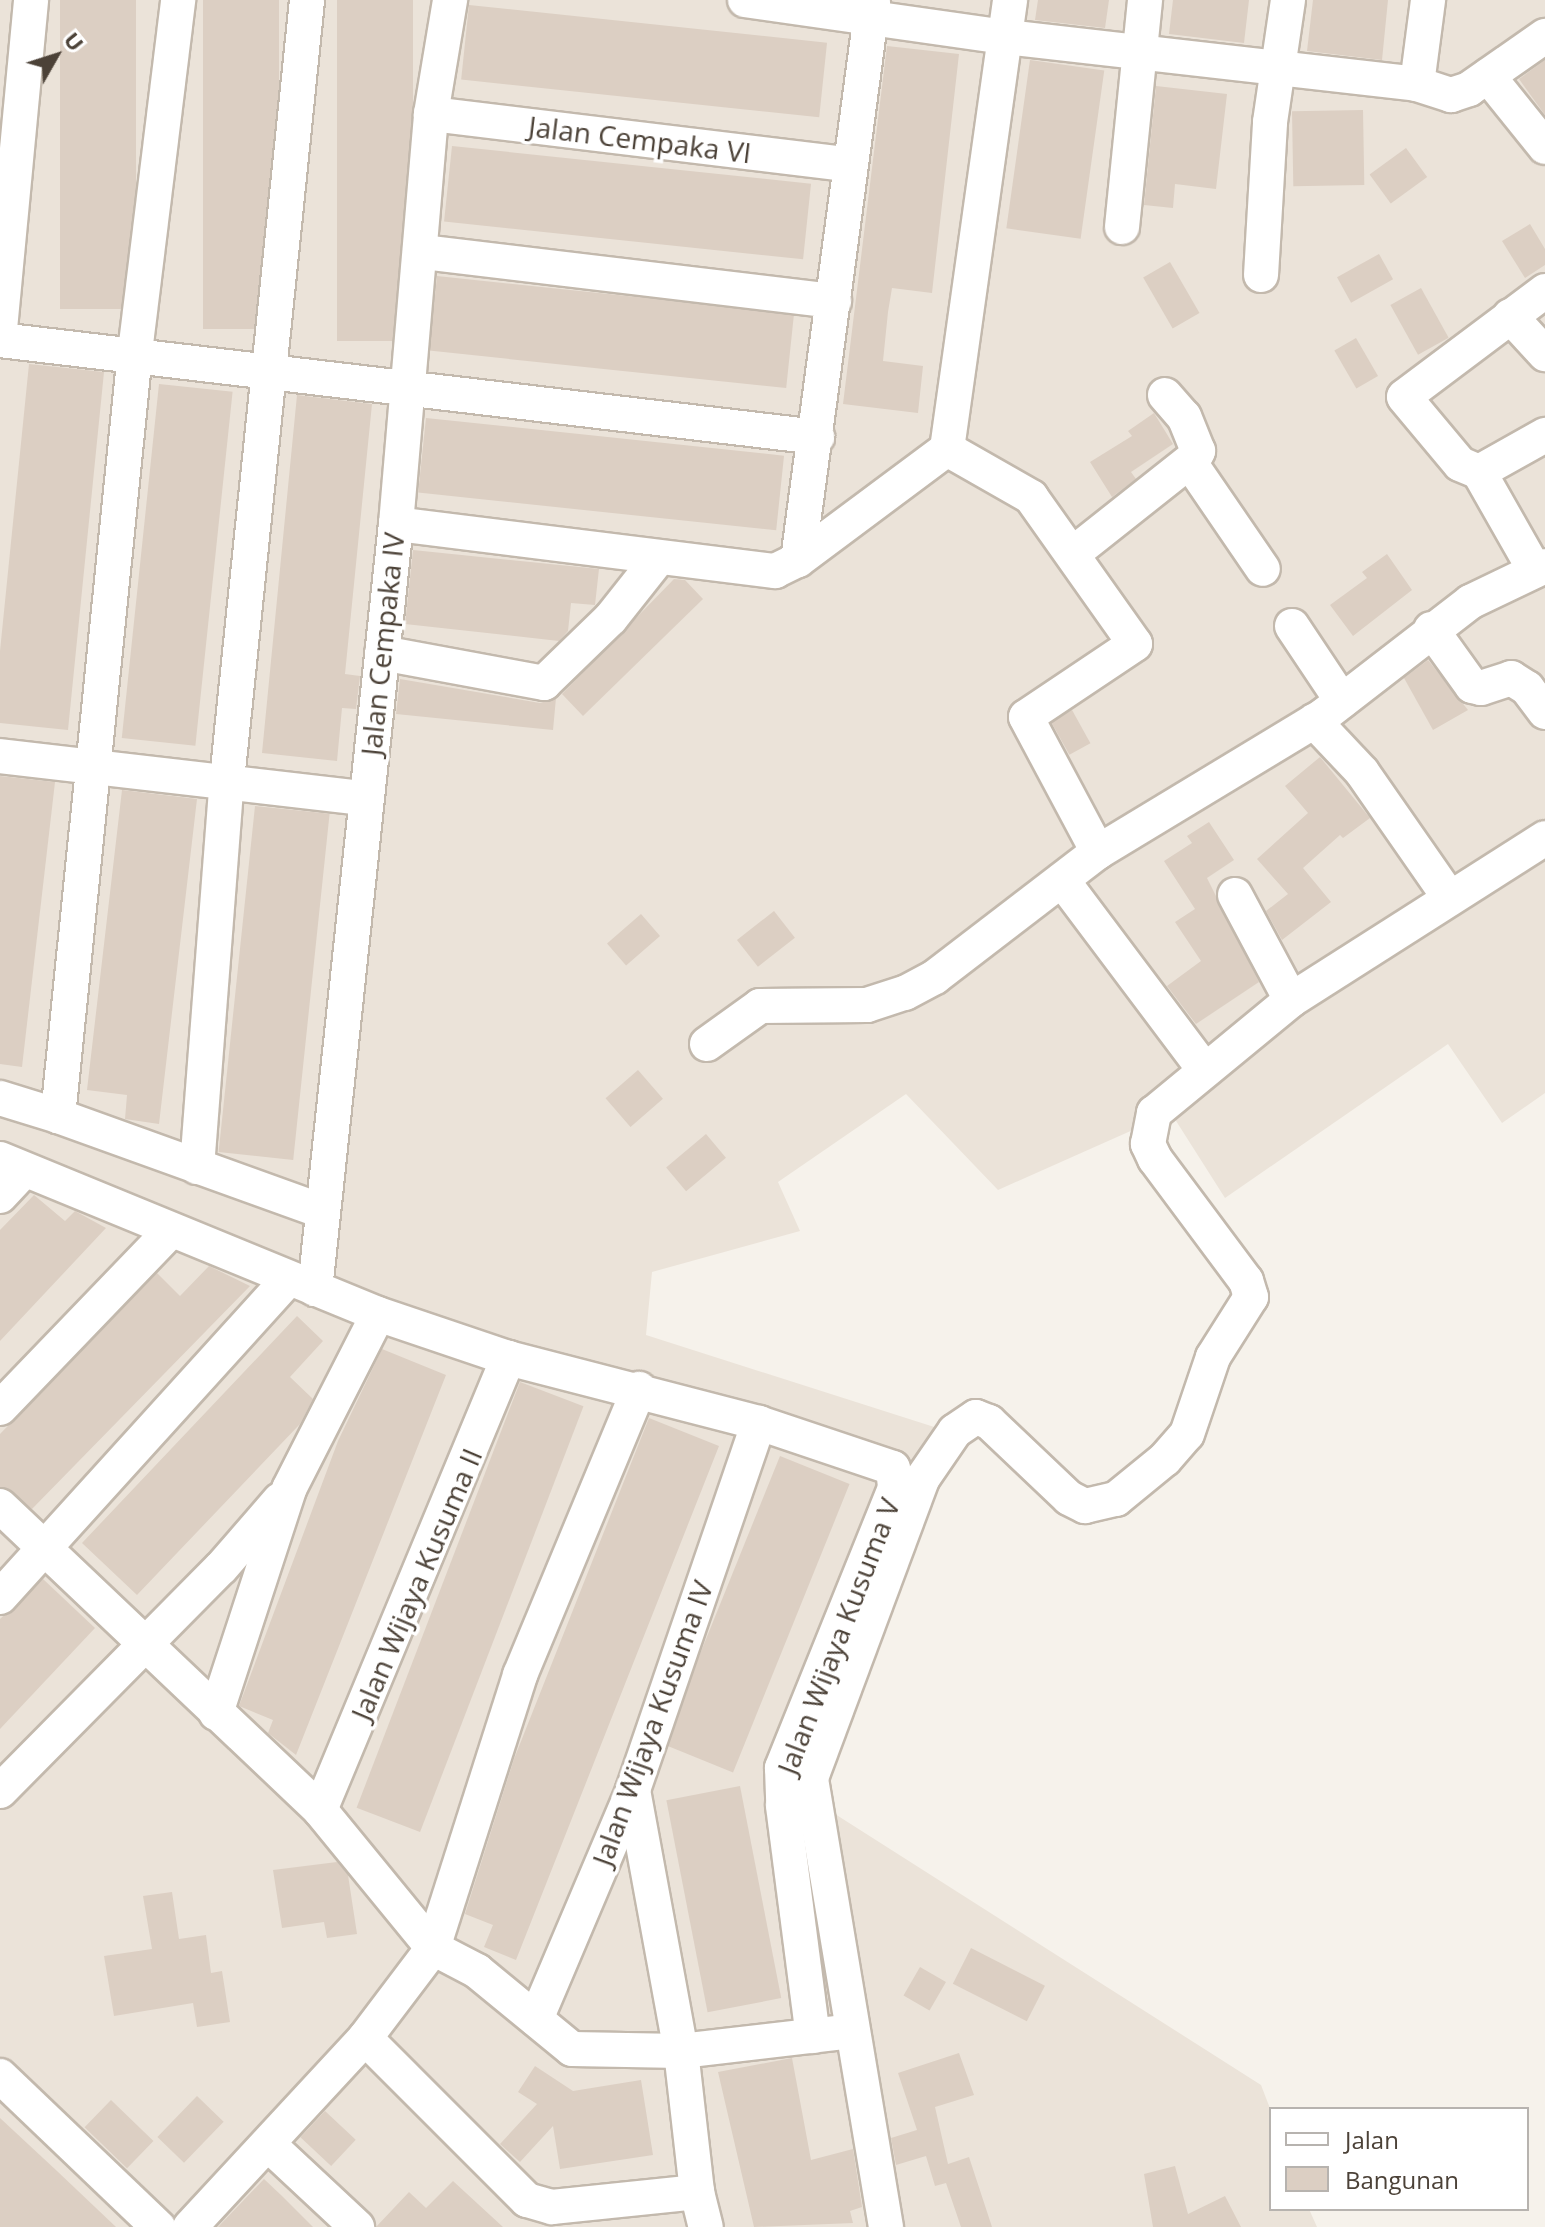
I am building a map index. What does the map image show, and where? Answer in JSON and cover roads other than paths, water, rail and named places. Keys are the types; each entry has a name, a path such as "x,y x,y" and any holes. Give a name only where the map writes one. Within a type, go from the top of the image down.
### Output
{"street":[{"path":"0,329 11,67 31,0"},
{"path":"58,1116 135,352 178,0"},
{"path":"197,1167 227,780 307,0"},
{"name":"Jalan Cempaka IV","path":"301,1284 322,1211 364,798 396,524 422,252 431,114 450,0"},
{"path":"745,0 872,8 1006,37 1281,66 1417,84 1451,95 1488,76 1545,36"},
{"path":"396,524 657,560 775,571 798,560 947,449 1010,0"},
{"path":"1122,227 1145,0"},
{"path":"1261,275 1270,122 1281,66 1288,0"},
{"path":"1417,84 1428,0"},
{"path":"798,560 817,437 872,8"},
{"path":"1488,76 1545,147"},
{"name":"Jalan Cempaka VI","path":"431,114 850,165"},
{"path":"422,252 834,301"},
{"path":"707,1044 760,1006 867,1005 905,993 935,977 1098,852 1314,721 1431,629 1499,584 1540,568 1479,472 1460,464 1404,397 1545,291"},
{"path":"1510,316 1545,354"},
{"path":"0,340 135,352 817,437"},
{"path":"1075,552 1191,464 1198,451 1184,417 1165,395"},
{"path":"1479,472 1545,435"},
{"path":"947,449 1031,497 1075,552 1135,644 1026,717 1098,852"},
{"path":"1191,464 1263,569"},
{"path":"382,653 544,683 611,618 657,560"},
{"path":"1292,626 1342,701"},
{"path":"1431,629 1472,686 1481,688 1511,678 1545,712"},
{"path":"1314,721 1362,772 1449,897"},
{"path":"0,756 95,763 364,798"},
{"path":"886,2227 818,1832 812,1763 922,1479 962,1424 976,1417 989,1422 1069,1498 1085,1506 1116,1499 1187,1434 1213,1357 1251,1297 1246,1281 1176,1192 1148,1144 1154,1113 1291,1000 1545,838"},
{"path":"1062,880 1204,1069"},
{"path":"1235,895 1291,1000"},
{"path":"0,1098 322,1211"},
{"path":"0,1196 12,1164 378,1314 508,1358 639,1389 759,1423"},
{"path":"0,1408 171,1230"},
{"path":"0,1597 301,1284"},
{"path":"216,1713 289,1489 378,1314"},
{"name":"Jalan Wijaya Kusuma II","path":"320,1810 508,1358"},
{"path":"190,2227 365,2038 433,1948 520,1675 639,1389"},
{"name":"Jalan Wijaya Kusuma V","path":"759,1423 874,1458 896,1473 895,1488 782,1768 783,1806 813,2036"},
{"name":"Jalan Wijaya Kusuma IV","path":"536,2019 633,1790 759,1423"},
{"path":"0,1791 146,1644 289,1489"},
{"path":"0,1506 320,1810 433,1948 456,1956 577,2051 681,2051 853,2031"},
{"path":"633,1790 681,2051 697,2192 706,2227"},
{"path":"365,2038 527,2200 552,2207 697,2192"},
{"path":"0,2076 148,2224"},
{"path":"268,2144 357,2227"}]}
